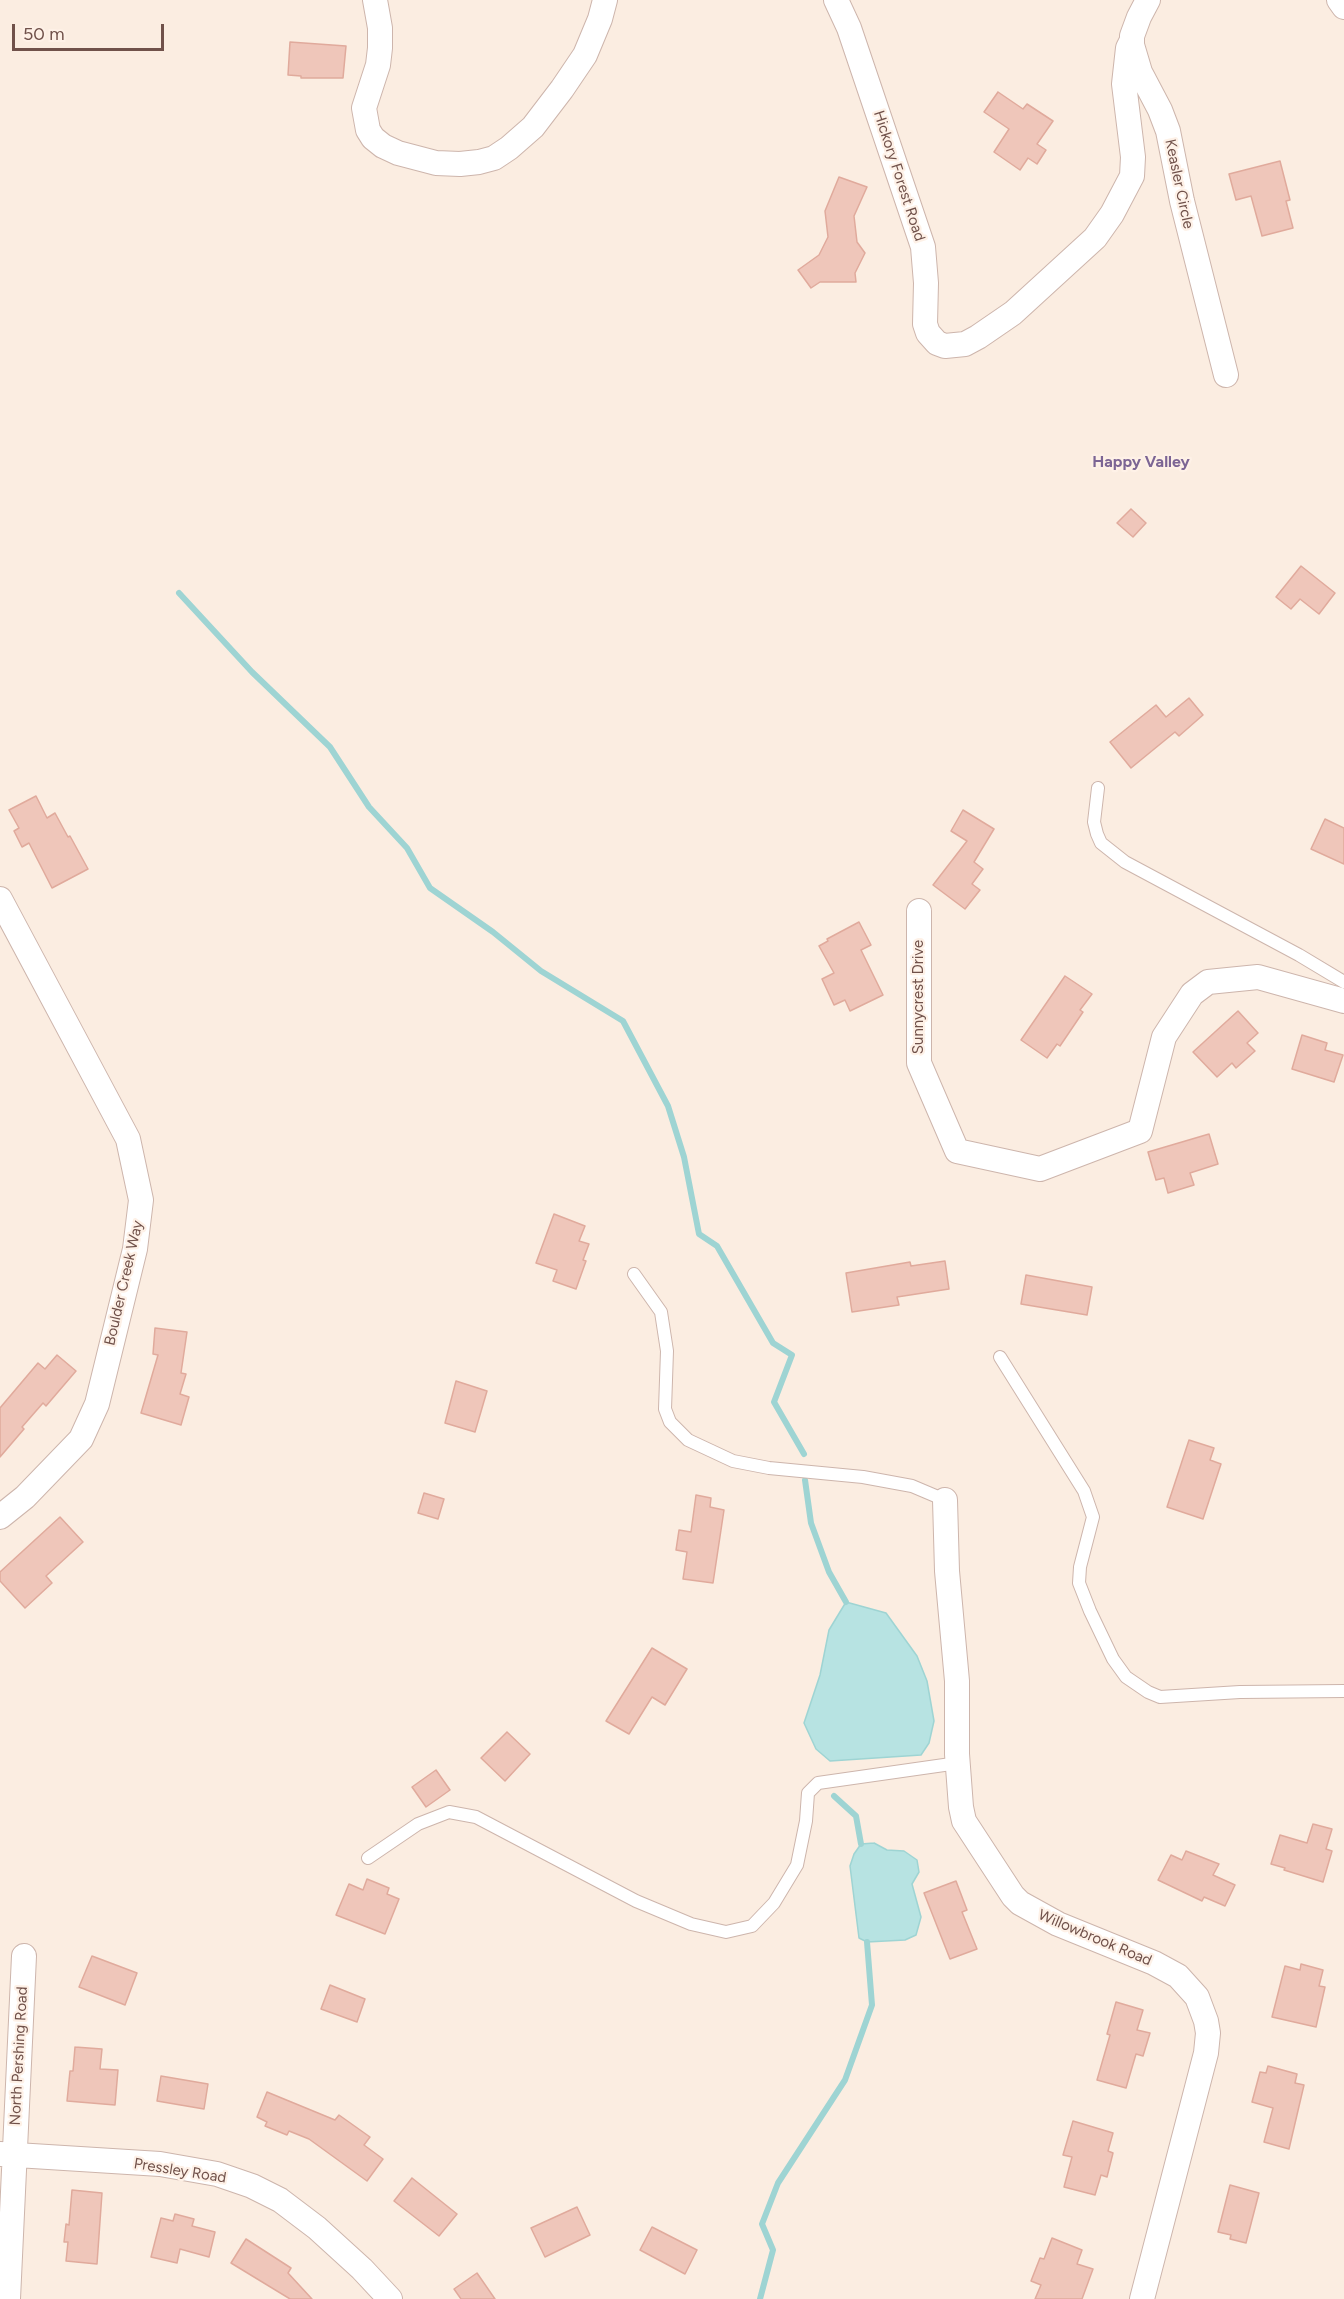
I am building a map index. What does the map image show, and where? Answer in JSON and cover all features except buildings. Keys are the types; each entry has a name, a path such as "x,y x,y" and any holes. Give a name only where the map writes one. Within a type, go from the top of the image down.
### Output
{"street":[{"path":"375,0 380,28 380,48 378,65 364,108 368,130 373,138 383,146 398,153 436,163 460,164 494,158 533,127 585,55 605,0"},
{"name":"Hickory Forest Road","path":"836,0 849,28 923,247 926,284 925,324 928,333 937,344 945,346 965,344 1013,313 1095,238 1112,214 1132,176 1133,157 1124,84 1128,48 1132,40"},
{"path":"1132,40 1139,17 1148,0"},
{"path":"1339,0 1344,7"},
{"name":"Keasler Circle","path":"1132,40 1140,72 1168,131 1182,201 1226,375"},
{"name":"Boulder Creek Way","path":"0,899 128,1139 141,1200 135,1249 97,1404 81,1439 25,1497 0,1517"},
{"name":"Sunnycrest Drive","path":"919,911 920,1063 957,1151 1040,1169 1140,1131 1164,1037 1192,994 1208,982 1258,977 1344,1001"},
{"name":"Willowbrook Road","path":"945,1500 947,1571 957,1681 958,1763 964,1821 1013,1896 1044,1918 1168,1970 1189,1987 1202,2008 1208,2033 1206,2053 1142,2299"},
{"name":"North Pershing Road","path":"8,2299 7,2154 24,1956"},
{"name":"Pressley Road","path":"7,2154 160,2164 217,2174 252,2186 280,2200 317,2228 362,2269 390,2299"}],"lane":[{"path":"1098,788 1094,822 1097,834 1101,843 1125,862 1299,955 1344,982"},
{"path":"634,1274 661,1312 667,1351 665,1409 670,1422 688,1440 733,1461 882,1480 912,1486 945,1500"},
{"path":"1000,1357 1084,1491 1093,1517 1080,1567 1079,1583 1113,1659 1126,1677 1160,1697 1240,1692 1344,1691"},
{"path":"368,1858 418,1824 449,1812 477,1816 636,1901 691,1924 726,1932 752,1926 774,1903 797,1865 806,1821 808,1793 818,1783 958,1763"}],"water":[{"path":"846,1602 886,1613 917,1656 927,1681 934,1721 929,1743 921,1755 830,1761 816,1749 804,1723 820,1675 829,1630"},
{"path":"874,1843 887,1850 904,1851 917,1860 919,1872 912,1884 921,1917 916,1935 905,1940 867,1942 859,1938 850,1866 861,1844"}],"waterway":[{"path":"179,593 252,672 330,747 369,807 407,848 430,888 493,932 541,971 623,1021 668,1106 684,1157 699,1234 717,1246 773,1343 792,1355 774,1402 804,1454"},
{"path":"805,1480 811,1523 829,1572 846,1602"},
{"path":"834,1796 856,1816 861,1844"},
{"path":"760,2299 773,2250 762,2224 778,2183 845,2080 872,2005 867,1942"}],"district":[{"name":"Happy Valley","path":"1141,462"}]}
